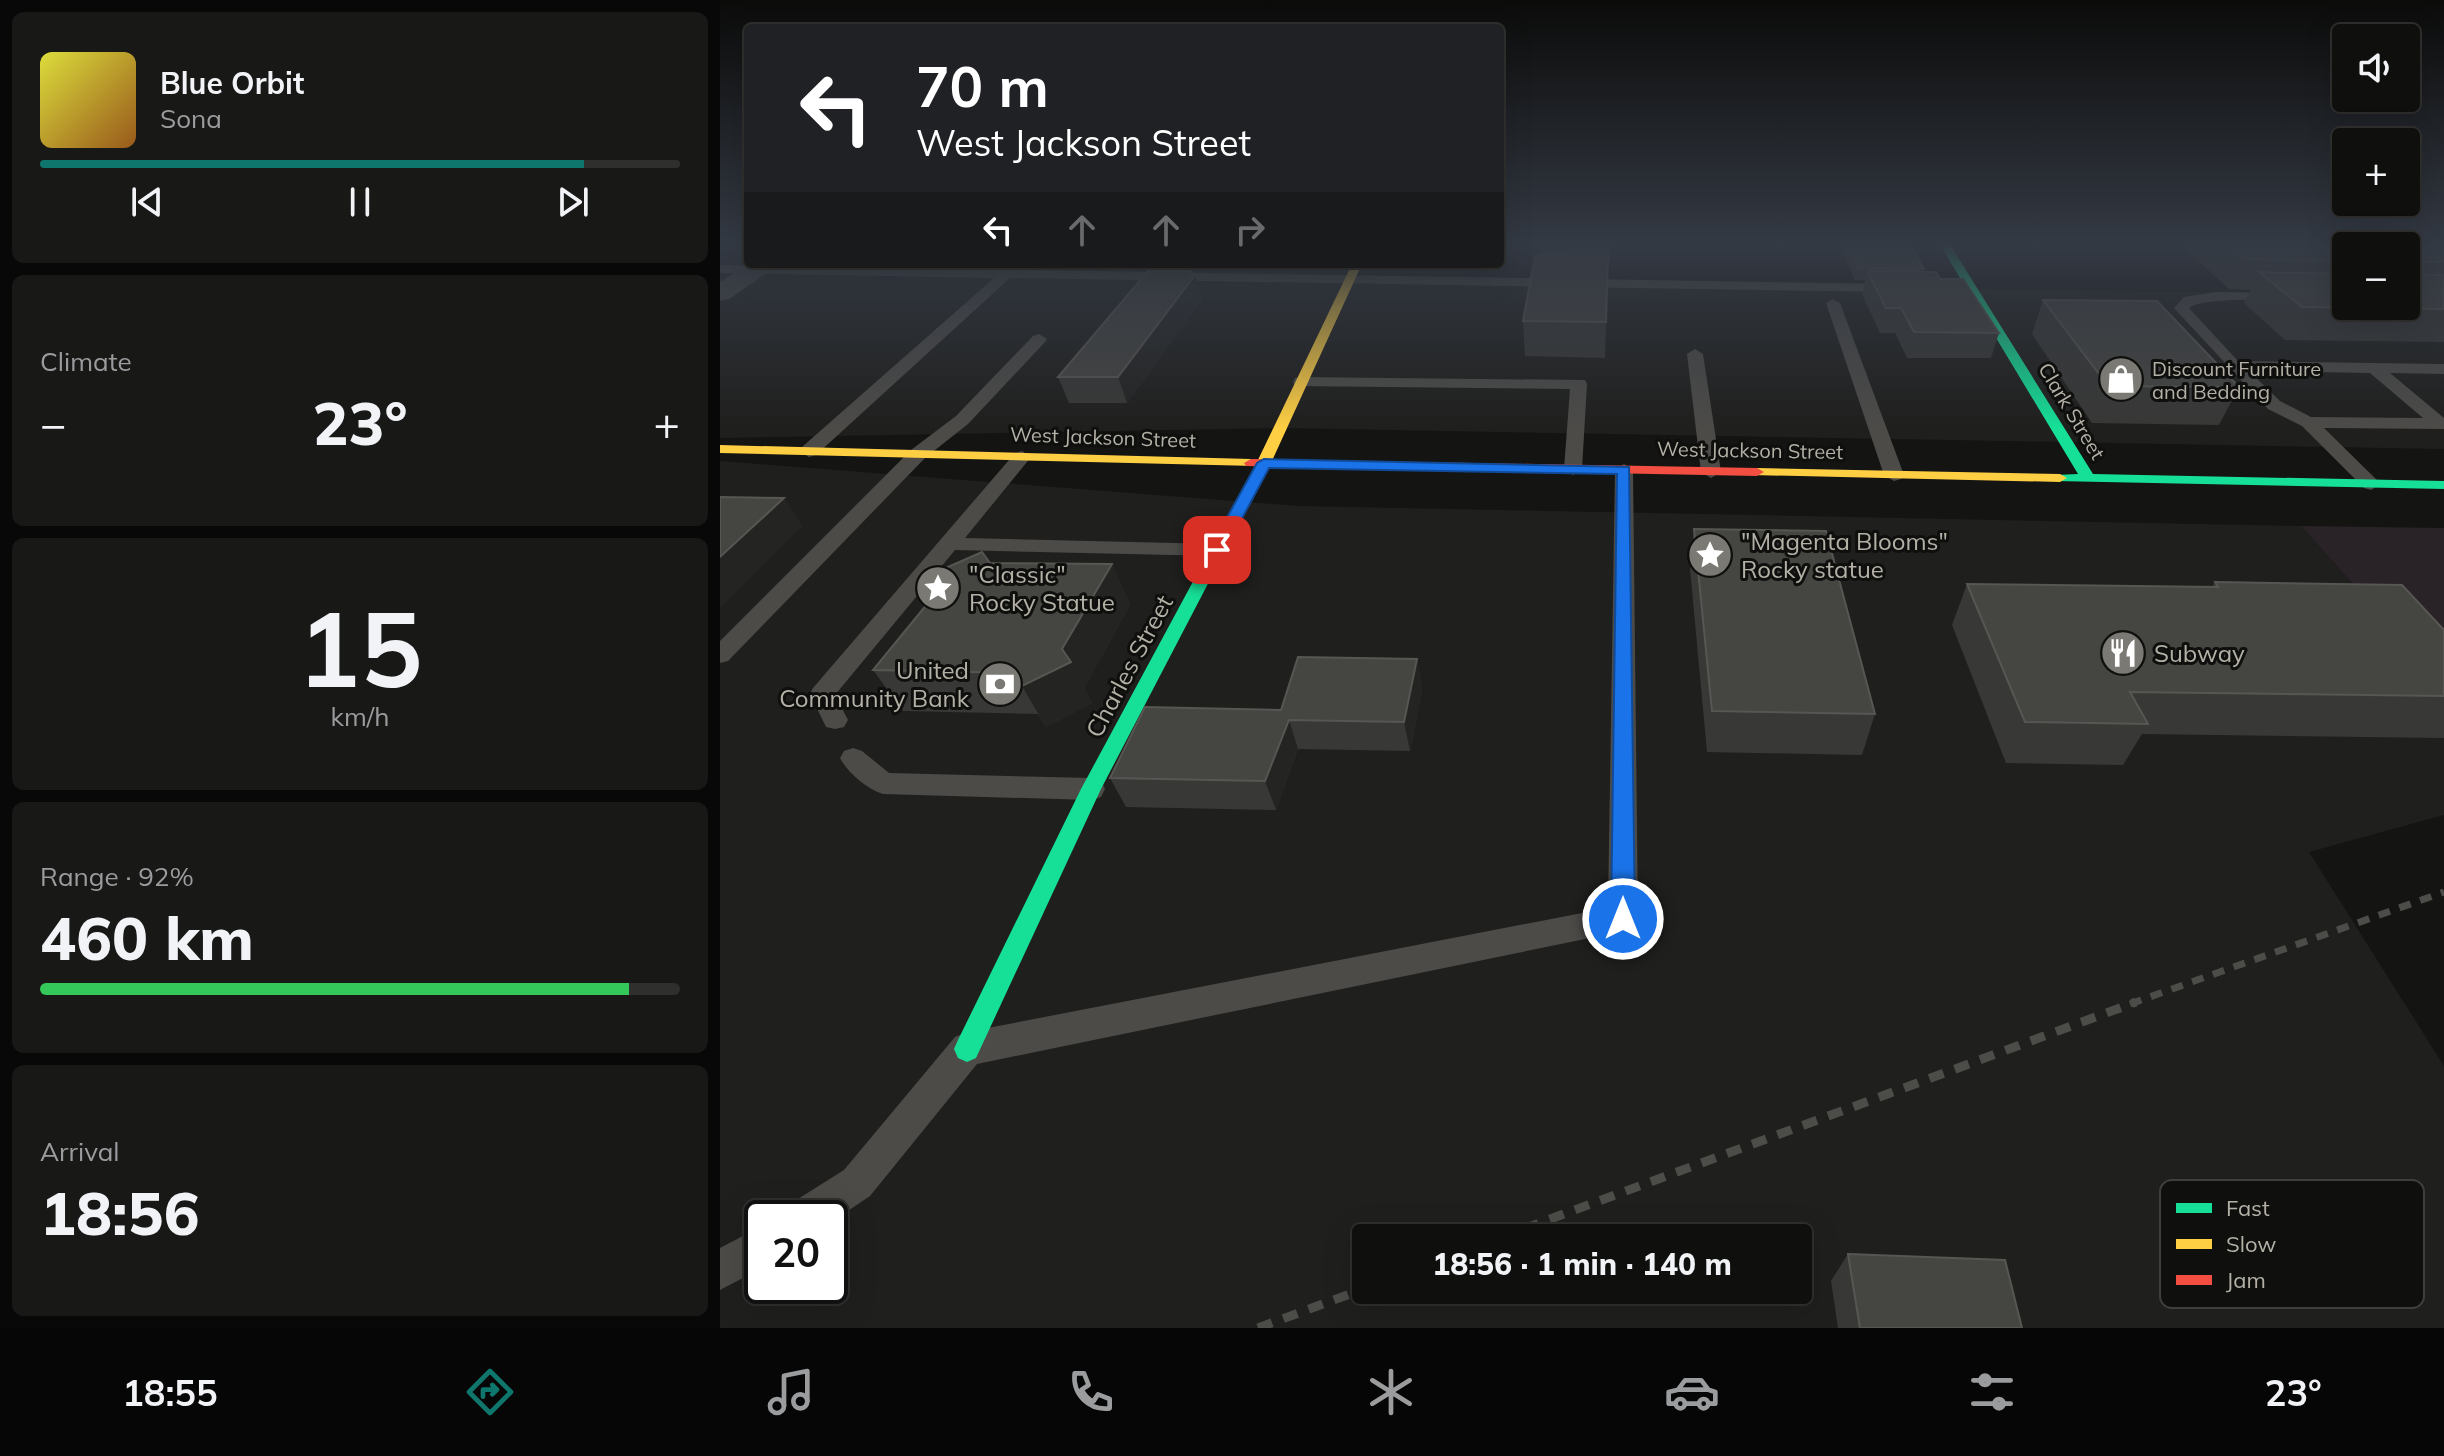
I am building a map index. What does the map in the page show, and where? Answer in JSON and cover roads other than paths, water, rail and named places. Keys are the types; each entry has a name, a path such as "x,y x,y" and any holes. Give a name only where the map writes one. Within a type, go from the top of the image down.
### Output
{"main road":[{"name":"Charles Street","path":"967,1049 1091,789 1264,463 1337,305"},
{"name":"Clark Street","path":"1974,305 2088,478"},
{"name":"West Jackson Street","path":"720,449 1264,463 2444,485"}],"lane":[{"path":"809,451 973,305"},
{"path":"1834,305 1894,475"},
{"path":"2184,305 2181,308 2274,405 2308,422 2371,484"},
{"path":"720,655 918,454 962,420 1039,339"},
{"path":"1695,354 1711,472"},
{"path":"2234,366 2444,369"},
{"path":"2374,368 2442,424"},
{"path":"1301,382 1579,384 1573,469"},
{"path":"2308,422 2442,424"},
{"path":"835,720 822,694 1022,457"},
{"path":"831,1200 857,1183 967,1049 1623,919 1624,470"},
{"path":"949,544 1217,550"},
{"path":"853,758 883,783 1091,789"},
{"path":"720,1270 744,1256"}],"railway":[{"path":"2130,1004 2444,892"},
{"path":"1537,1224 2136,1002"},
{"path":"1258,1328 1352,1293"}],"place":[{"name":"Discount Furniture and Bedding","path":"2121,379"},
{"name":"\"Magenta Blooms\" Rocky statue","path":"1710,555"},
{"name":"\"Classic\" Rocky Statue","path":"938,588"},
{"name":"Subway","path":"2123,653"},
{"name":"United Community Bank","path":"1000,684"}]}
